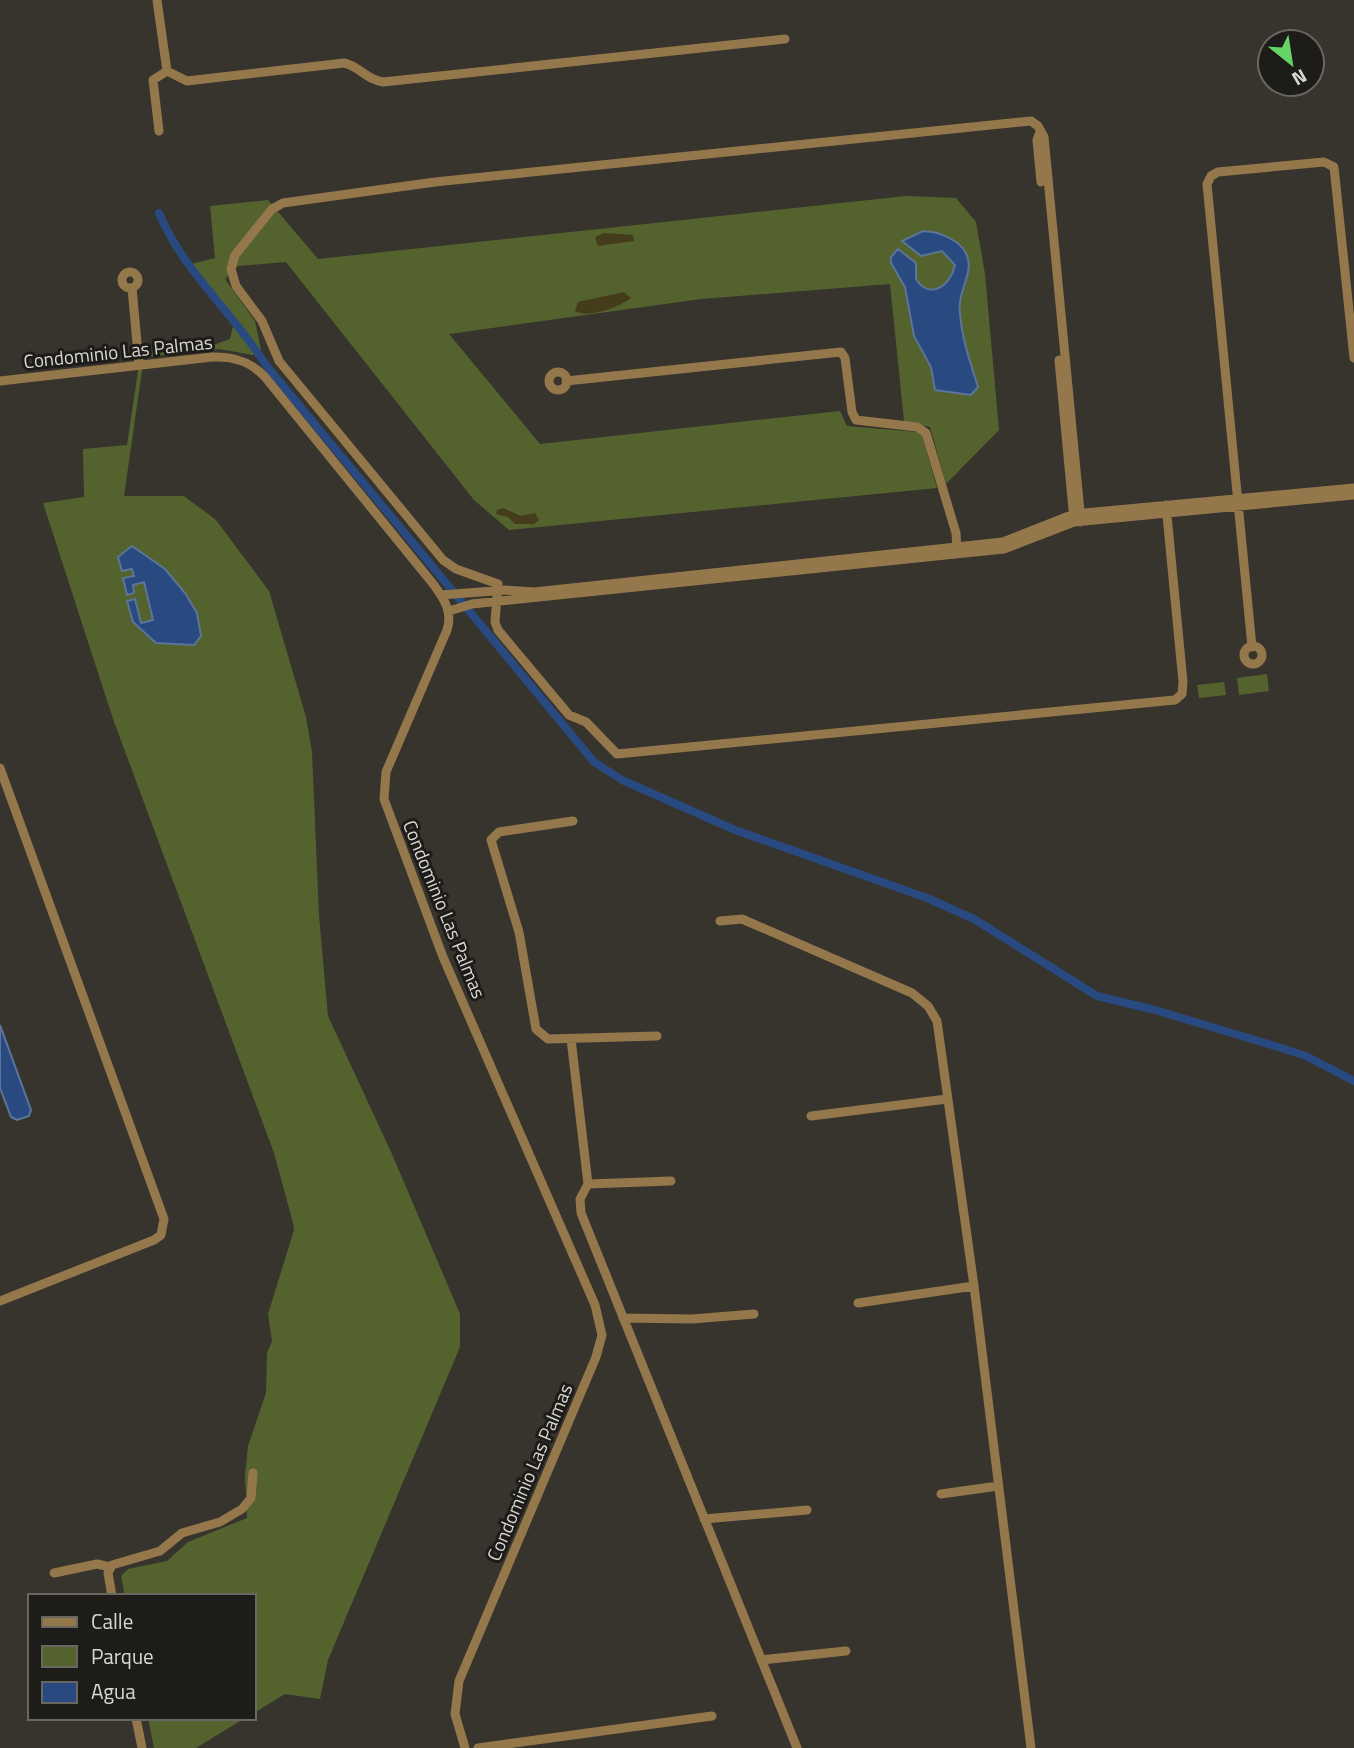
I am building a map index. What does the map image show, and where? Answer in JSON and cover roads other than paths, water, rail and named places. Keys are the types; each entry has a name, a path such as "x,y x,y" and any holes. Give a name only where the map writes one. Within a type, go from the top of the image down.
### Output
{"street":[{"path":"157,0 167,71"},
{"path":"167,71 187,81 344,64 356,67 373,80 383,82 785,39"},
{"path":"159,131 153,80 167,71"},
{"path":"1077,518 1044,137 1035,123 1020,121 435,182 284,203 272,209 239,250 231,269 236,286 262,321 275,354 443,560 456,569 495,582 499,590 495,622 498,630 569,715 586,723 617,754 1175,700 1182,694 1183,682 1166,509"},
{"path":"1252,647 1207,184 1210,176 1218,172 1324,162 1334,167 1354,358"},
{"path":"132,288 139,365"},
{"path":"566,381 841,352 846,360 855,419 920,427 926,433 957,550"},
{"name":"Condominio Las Palmas","path":"0,382 223,356 240,359 254,366 441,594 449,611 449,624 442,643 386,772 384,799 443,957 595,1305 602,1335 596,1357 459,1681 455,1714 465,1748"},
{"path":"449,611 472,604 957,550 1007,541 1077,518 1354,488"},
{"path":"1238,502 1354,495"},
{"path":"441,594 453,596 499,590 534,592 957,550"},
{"path":"0,768 164,1219 164,1227 154,1240 0,1301"},
{"path":"573,821 499,832 493,837 491,844 519,932 536,1029 545,1039 657,1036"},
{"path":"720,921 742,919 919,997 931,1010 939,1027 1031,1748"},
{"path":"571,1039 588,1184 580,1199 581,1213 797,1748"},
{"path":"811,1116 947,1100"},
{"path":"588,1184 671,1181"},
{"path":"858,1303 974,1286"},
{"path":"623,1318 692,1319 754,1314"},
{"path":"54,1573 97,1564 110,1567 155,1553 181,1533 220,1521 242,1508 250,1499 253,1473"},
{"path":"941,1494 998,1486"},
{"path":"704,1519 807,1510"},
{"path":"110,1567 112,1594"},
{"path":"761,1660 846,1651"},
{"path":"478,1748 712,1716"},
{"path":"136,1720 142,1748"}],"water":[{"path":"923,231 940,234 956,242 962,247 969,263 960,308 964,341 978,387 971,395 935,390 931,367 914,336 905,287 891,263 891,257 898,249 916,263 916,279 922,286 933,290 945,284 955,265 942,251 921,256 902,241"},
{"path":"132,546 165,569 185,593 197,613 201,636 194,645 156,643 133,622 127,601 135,599 141,623 153,620 144,582 133,585 134,593 127,595 123,578 134,576 132,569 122,571 118,557"},
{"path":"0,1025 31,1110 29,1116 17,1120 11,1117 0,1088"}],"waterway":[{"path":"159,213 169,234 194,272 265,364 594,762 622,780 735,830 927,898 974,919 1097,996 1155,1010 1306,1056 1354,1081"}]}
